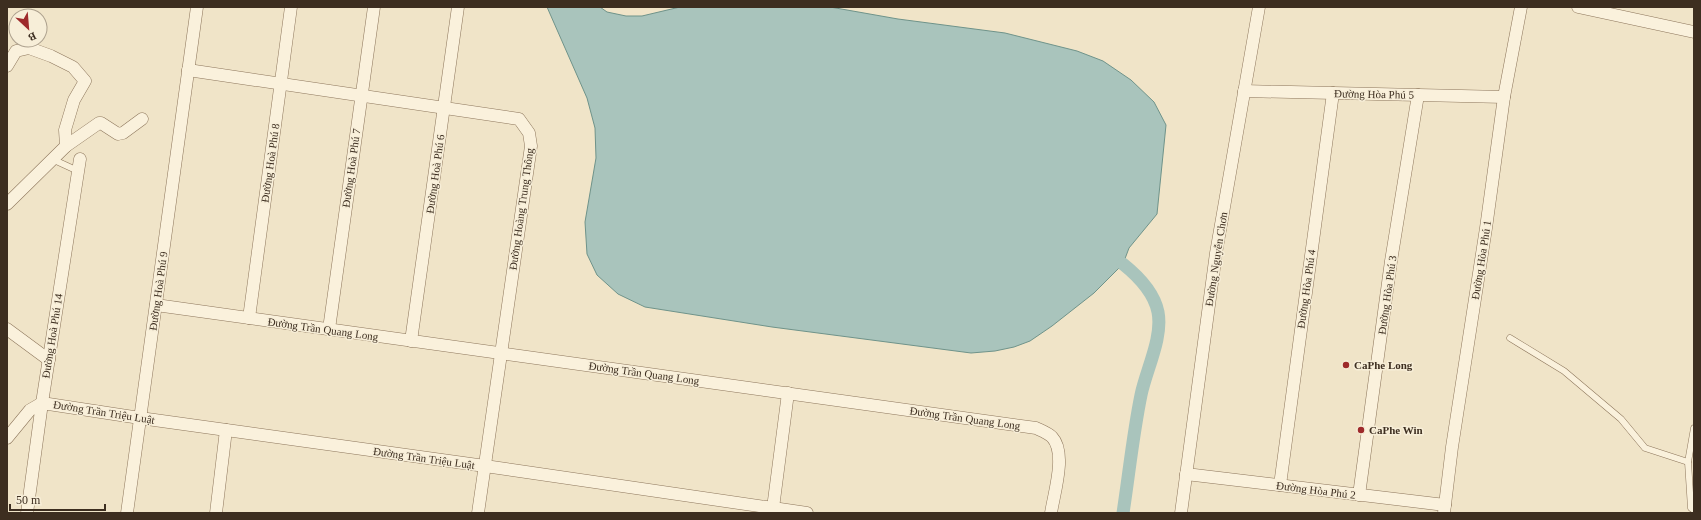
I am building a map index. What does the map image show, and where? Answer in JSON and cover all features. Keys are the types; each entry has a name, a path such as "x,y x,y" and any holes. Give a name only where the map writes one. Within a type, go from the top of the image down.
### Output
{"street":[{"name":"Đường Hoà Phú 9","path":"127,513 197,7"},
{"name":"Đường Hoà Phú 8","path":"250,318 291,7"},
{"name":"Đường Hoà Phú 7","path":"329,329 374,7"},
{"name":"Đường Hoà Phú 6","path":"411,341 445,108 458,7"},
{"name":"Đường Nguyễn Chơn","path":"1181,513 1216,253 1259,7"},
{"name":"Đường Hòa Phú 1","path":"1444,509 1504,97 1521,7"},
{"path":"1578,7 1694,32"},
{"path":"7,66 16,51 29,48 73,67 85,81 74,100 64,130 66,146"},
{"name":"Đường Hoàng Trung Thông","path":"188,70 281,82 519,119 529,133 531,146 478,513"},
{"name":"Đường Hòa Phú 5","path":"1244,91 1504,97"},
{"name":"Đường Hòa Phú 4","path":"1280,485 1333,93"},
{"name":"Đường Hòa Phú 3","path":"1359,495 1391,261 1418,95"},
{"path":"7,204 66,146 99,123 102,123 118,134 123,133 142,119"},
{"name":"Đường Hoà Phú 14","path":"27,513 42,403 79,165"},
{"name":"Đường Trần Quang Long","path":"156,305 1036,428 1052,436 1058,448 1060,460 1051,513"},
{"path":"7,329 49,360"},
{"path":"779,510 788,393"},
{"path":"7,438 30,410 42,403"},
{"name":"Đường Trần Triệu Luật","path":"42,403 807,513"},
{"path":"216,513 226,430"},
{"name":"Đường Hòa Phú 2","path":"1186,474 1359,495 1444,509"}],"lane":[{"path":"52,159 79,165"},
{"path":"1510,338 1564,371 1621,419 1645,448 1688,462"},
{"path":"1694,428 1688,462 1692,508 1694,510"}],"water":[{"path":"547,7 600,7 607,12 626,16 642,16 680,7 830,7 898,19 1005,33 1077,51 1103,61 1131,80 1154,102 1166,125 1157,214 1129,248 1123,264 1094,293 1030,341 1014,347 995,351 971,353 772,327 645,307 618,294 597,275 587,254 585,222 596,158 595,128 587,98"}],"waterway":[{"path":"1123,264 1140,279 1149,291 1156,305 1159,322 1156,343 1143,385 1138,410 1123,513"}],"place":[{"name":"CaPhe Long","path":"1346,365"},
{"name":"CaPhe Win","path":"1361,430"}]}
